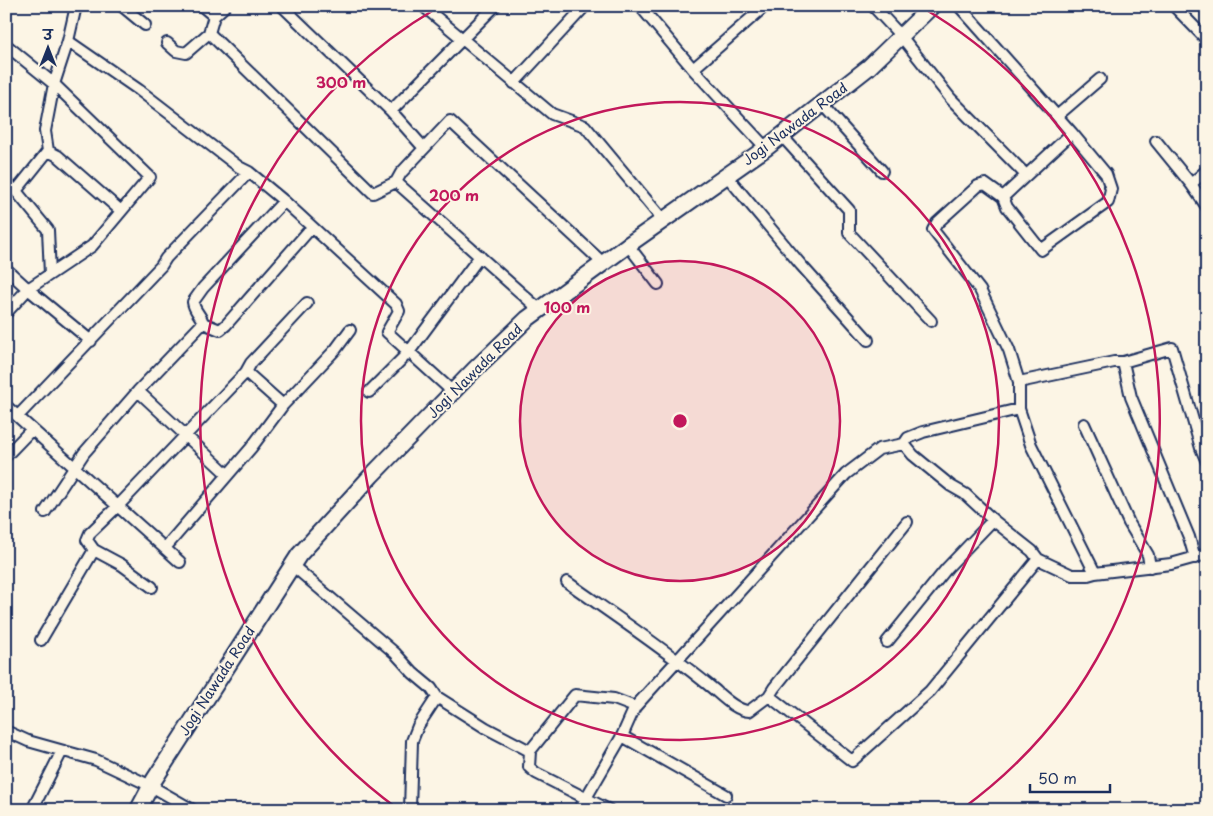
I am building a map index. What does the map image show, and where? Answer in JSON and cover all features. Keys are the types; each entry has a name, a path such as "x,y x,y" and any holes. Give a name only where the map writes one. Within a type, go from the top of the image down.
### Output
{"street":[{"path":"16,191 48,151 45,131 54,84 68,41 76,6"},
{"path":"122,6 144,25"},
{"path":"202,6 214,16"},
{"path":"167,44 176,51 186,52 210,33 214,16 225,6"},
{"path":"282,6 391,111 424,148"},
{"path":"424,6 552,114 585,126 663,220"},
{"path":"391,111 494,6"},
{"path":"514,83 585,6"},
{"path":"640,6 693,69 766,148"},
{"path":"693,69 766,6"},
{"path":"873,6 901,36 951,98 1026,175"},
{"name":"Jogi Nawada Road","path":"138,810 151,786 292,564 371,476 453,392 527,320 603,263 782,136 869,67 932,6"},
{"path":"959,6 1106,174 1111,190 1108,202 1041,250 1007,207 1003,197 985,184 978,186 937,223 933,230 980,290 1009,350 1019,382 1019,409 1031,445 1095,573"},
{"path":"1174,6 1207,40"},
{"path":"210,33 373,193 396,182 401,173 450,121 603,263"},
{"path":"68,41 139,90 239,167 249,172 284,201 396,304 399,311 387,332 453,392"},
{"path":"6,45 54,84 150,177 92,246 28,289 6,313"},
{"path":"1057,116 1100,79"},
{"path":"822,104 882,171"},
{"path":"1003,197 1072,133"},
{"path":"782,136 849,210 849,233 931,320"},
{"path":"1156,141 1191,184 1203,194 1207,207"},
{"path":"48,151 58,156 121,211"},
{"path":"1191,184 1207,170"},
{"path":"18,416 249,172"},
{"path":"727,176 800,265 868,340"},
{"path":"396,182 540,310"},
{"path":"6,183 16,191 48,230 50,274"},
{"path":"203,323 201,316 195,311 193,302 203,288 284,201"},
{"path":"203,323 220,330 226,325 312,227"},
{"path":"628,245 658,284"},
{"path":"369,392 408,352 480,256"},
{"path":"6,269 91,341"},
{"path":"152,587 122,564 94,550 87,540 90,533 246,372 251,363 307,303"},
{"path":"45,512 84,453 138,391 203,323"},
{"path":"165,548 251,448 282,405 336,349 350,330"},
{"path":"1019,382 1114,362 1123,362 1172,348 1199,442 1207,462"},
{"path":"1123,362 1131,397 1189,537 1195,558"},
{"path":"246,372 282,405"},
{"path":"138,391 227,474"},
{"path":"6,406 180,562"},
{"path":"579,810 622,736 635,707 846,474 879,449 904,444 908,438 923,432 1019,409"},
{"path":"1084,424 1130,524 1148,555 1150,567"},
{"path":"6,456 32,429"},
{"path":"904,444 913,455 951,486 965,494 993,520 1032,551 1038,559 1072,575 1088,575 1171,564 1207,554"},
{"path":"887,642 947,568 993,520"},
{"path":"567,582 677,660 732,704 745,711 754,709 769,696 907,522"},
{"path":"41,640 94,550"},
{"path":"769,696 852,761 930,690 1038,559"},
{"path":"292,564 395,653 413,673 431,688 437,697 486,728 530,751"},
{"path":"609,810 536,773 528,767 530,751 576,695 614,699 635,707"},
{"path":"410,810 412,742 418,726 437,697"},
{"path":"6,731 28,741 96,760 151,786 192,810"},
{"path":"622,736 726,795"},
{"path":"32,810 62,751"}]}
